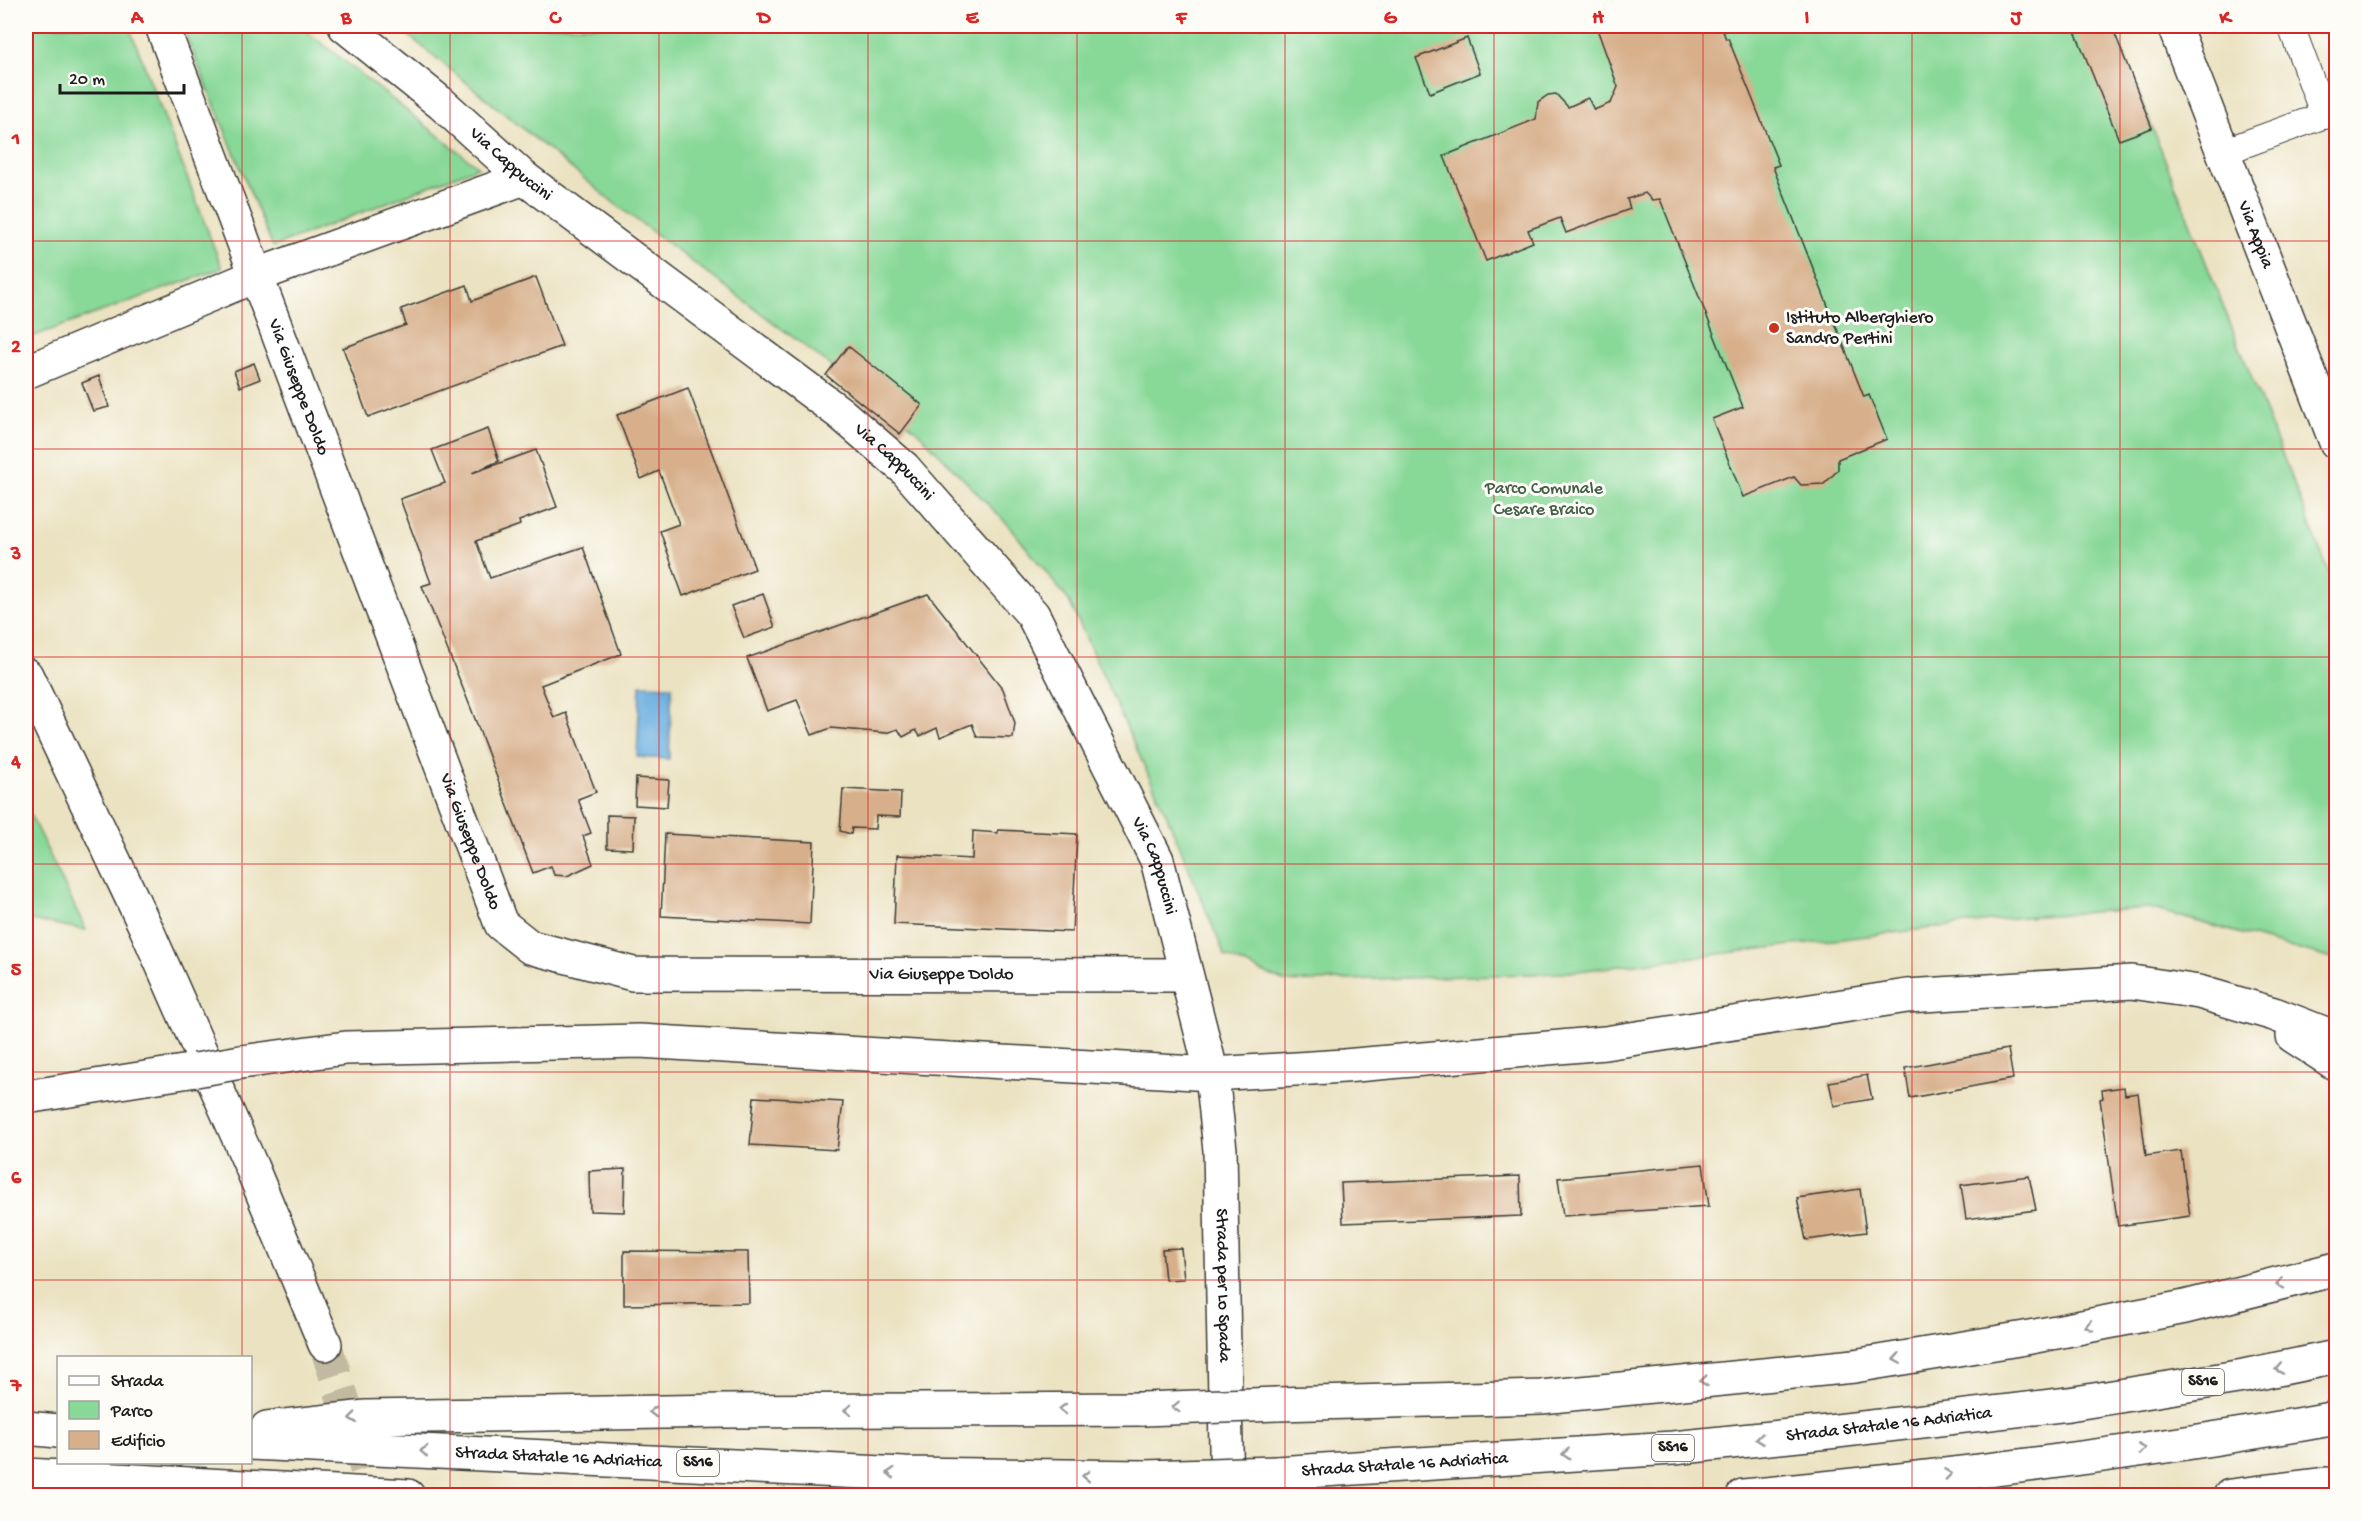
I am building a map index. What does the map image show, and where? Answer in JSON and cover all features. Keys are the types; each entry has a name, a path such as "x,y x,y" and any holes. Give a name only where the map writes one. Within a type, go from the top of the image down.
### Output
{"main road":[{"name":"Via Giuseppe Doldo","path":"162,26 501,924 530,946 633,974 1186,975"},
{"name":"Via Cappuccini","path":"345,26 442,104 524,178 830,406 904,468 1033,615 1157,860 1212,1074"},
{"name":"Via Appia","path":"2174,26 2337,442"},
{"path":"26,372 255,276 524,178"},
{"path":"26,675 147,928 252,1168 325,1344"},
{"path":"26,1097 241,1062 346,1048 639,1041 1212,1074 1344,1066 1605,1043 1907,996 2132,982 2199,992 2274,1014 2337,1038"},
{"path":"2274,1014 2337,1023"},
{"path":"2274,1014 2295,1038 2337,1064"},
{"name":"Strada per Lo Spada","path":"1212,1074 1220,1150 1227,1496"},
{"path":"252,1430 366,1417 1143,1408 1540,1397 1854,1366 2025,1338 2185,1307 2337,1269"},
{"name":"Strada Statale 16 Adriatica","path":"252,1443 905,1474 1145,1477 1276,1473 1673,1448 2069,1404 2244,1376 2337,1357"},
{"path":"1743,1496 1871,1484 2084,1458 2257,1433 2337,1418"},
{"path":"26,1428 57,1431"},
{"path":"26,1475 408,1496"},
{"path":"173,1482 226,1496"},
{"path":"2230,1496 2326,1484 2337,1486"}],"lane":[{"path":"2223,152 2333,113 2291,26"}],"green space":[{"path":"26,26 129,26 222,268 26,339"},
{"path":"182,26 300,26 478,167 273,247"},
{"name":"Parco Comunale Cesare Braico","path":"397,26 2112,26 2336,590 2336,960 2149,908 2024,917 1561,973 1285,982 1225,956 1167,816 1069,601 1010,527 915,429 614,203"},
{"path":"26,806 86,930 26,919"}],"water":[{"path":"640,685 672,686 669,759 637,757"}],"building":[{"name":"Istituto Alberghiero Sandro Pertini","path":"1596,26 1721,26 1726,39 1728,38 1779,165 1773,167 1864,397 1869,395 1887,439 1838,459 1838,470 1824,484 1801,485 1794,477 1743,497 1712,419 1743,407 1660,199 1652,200 1645,193 1627,199 1630,209 1566,233 1560,218 1528,230 1533,242 1486,261 1444,156 1536,119 1538,102 1548,95 1556,94 1568,107 1588,98 1594,110 1611,103 1618,87"},
{"path":"2073,26 2112,26 2152,128 2119,140"},
{"path":"2327,26 2336,26 2336,51"},
{"path":"1467,38 1480,73 1430,93 1416,58"},
{"path":"536,277 562,346 368,417 343,348 406,325 401,309 467,285 472,301"},
{"path":"848,346 922,405 900,434 826,375"},
{"path":"254,363 260,379 240,387 234,371"},
{"path":"99,376 109,407 93,411 82,383"},
{"path":"688,388 755,569 683,596 660,531 679,524 659,471 641,479 617,415"},
{"path":"488,429 499,461 472,473 536,450 557,507 519,521 520,525 476,541 490,578 583,547 621,654 541,685 554,718 566,713 596,792 578,799 591,833 583,836 593,864 567,876 554,875 551,866 533,873 422,586 431,583 400,499 445,483 432,450"},
{"path":"763,594 775,627 744,638 731,606"},
{"path":"928,594 1003,689 1015,723 1013,738 977,737 972,724 940,737 937,728 920,736 916,730 903,737 898,729 886,733 831,728 812,735 797,700 767,711 747,658"},
{"path":"636,778 669,780 667,807 635,805"},
{"path":"843,789 901,792 900,817 876,816 875,829 852,828 851,834 840,831"},
{"path":"607,815 634,816 633,849 607,848"},
{"path":"998,830 1077,834 1072,932 894,924 897,855 972,859 973,831 998,833"},
{"path":"665,834 814,842 810,924 661,916"},
{"path":"2008,1049 2013,1079 1910,1098 1905,1068"},
{"path":"1867,1075 1872,1099 1834,1106 1829,1082"},
{"path":"2124,1087 2125,1095 2138,1093 2146,1156 2181,1151 2190,1216 2118,1226 2100,1099 2103,1098 2102,1090"},
{"path":"754,1097 843,1102 837,1150 750,1145"},
{"path":"1703,1164 1709,1206 1563,1216 1558,1178"},
{"path":"625,1169 624,1212 590,1211 589,1171"},
{"path":"1520,1176 1521,1216 1343,1223 1341,1183"},
{"path":"2029,1176 2036,1210 1966,1219 1961,1185"},
{"path":"1860,1189 1866,1232 1806,1240 1797,1198"},
{"path":"1181,1248 1184,1279 1165,1280 1162,1249"},
{"path":"624,1251 748,1252 749,1303 624,1305"}],"tunnel":[{"path":"325,1344 375,1496"}],"place":[{"name":"Istituto Alberghiero Sandro Pertini","path":"1774,328"}]}
